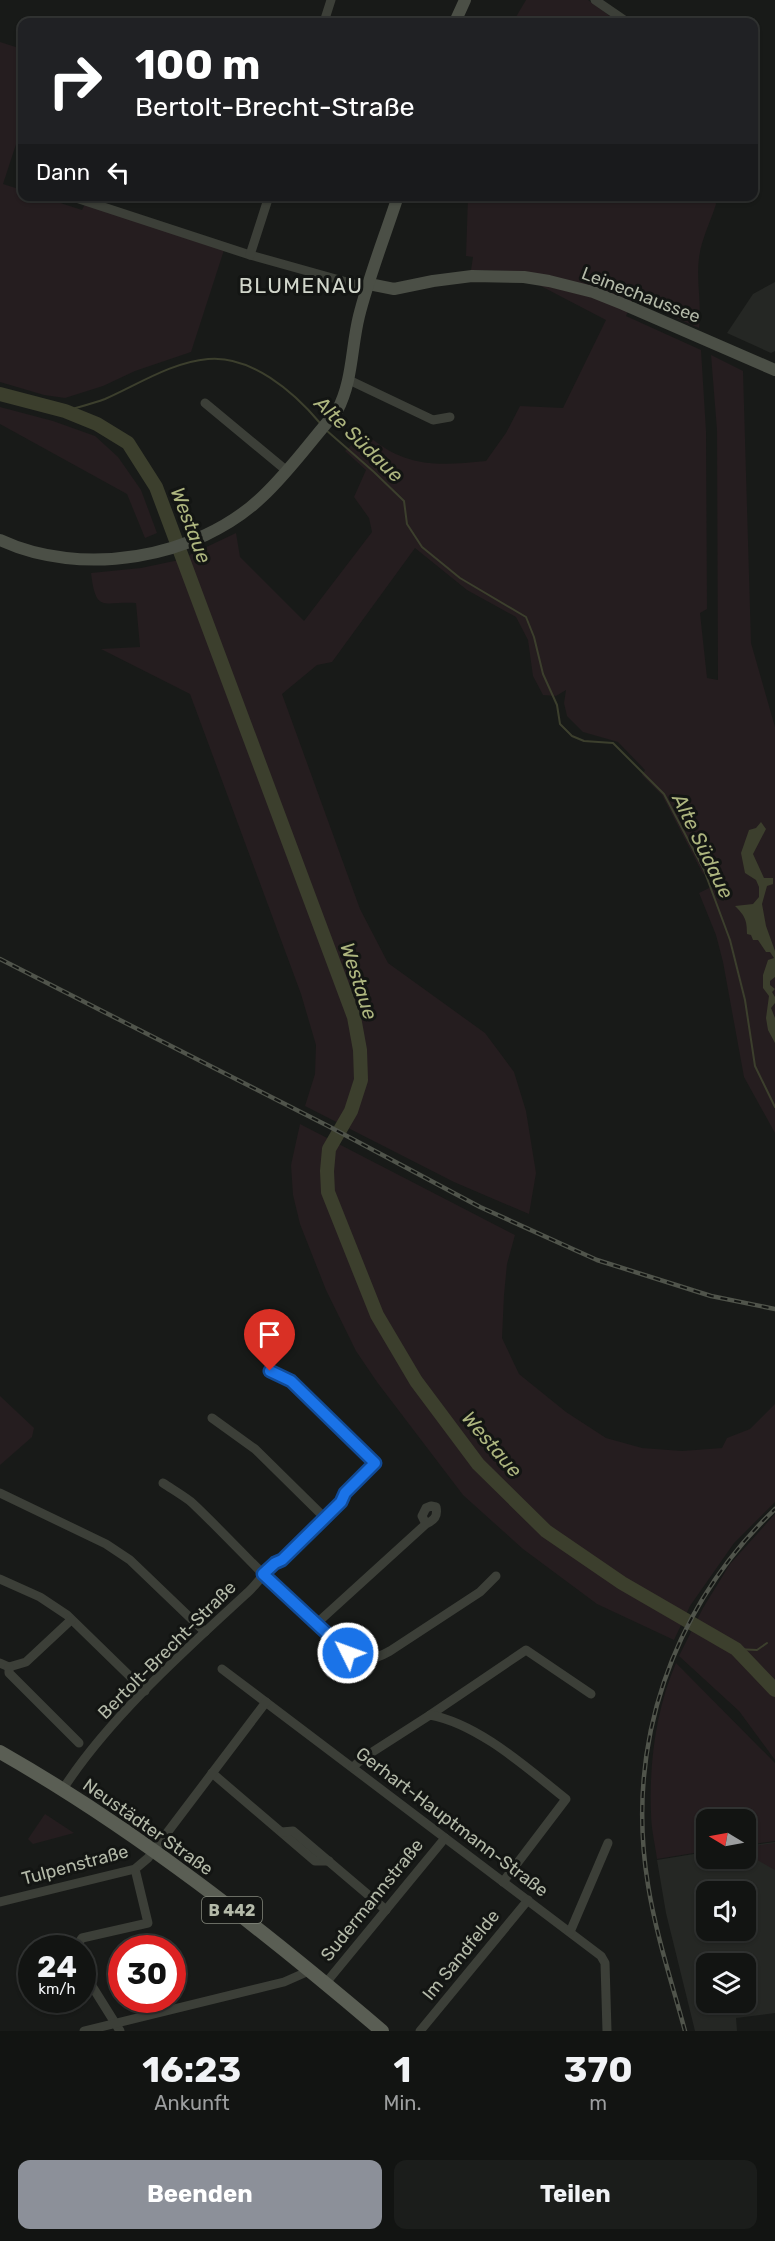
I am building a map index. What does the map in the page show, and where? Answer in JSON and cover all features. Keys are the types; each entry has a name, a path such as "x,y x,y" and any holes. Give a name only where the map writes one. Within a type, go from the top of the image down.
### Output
{"main road":[{"name":"Neustädter Straße","path":"0,1752 63,1789 153,1851 270,1939 380,2030"}],"street":[{"path":"325,18 332,0"},
{"path":"457,18 465,0"},
{"path":"595,0 621,18"},
{"path":"85,201 250,255 369,286"},
{"path":"250,255 267,201"},
{"path":"0,540 29,551 78,559 119,559 153,553 200,537 245,511 262,498 312,441 342,401 349,380 359,316 396,201"},
{"name":"Leinechaussee","path":"369,286 394,289 472,276 524,277 549,281 592,292 623,304 775,370"},
{"path":"349,380 433,420 450,417"},
{"path":"205,402 287,471"},
{"name":"Bertolt-Brecht-Straße","path":"63,1789 96,1743 205,1632 253,1588 263,1574 282,1560 341,1502 345,1493 375,1463 291,1381 270,1371"},
{"path":"212,1418 255,1449 324,1517"},
{"path":"163,1483 189,1500 263,1574 348,1653 363,1659 380,1656 480,1592 496,1576"},
{"path":"3,1498 106,1544 130,1560 205,1632"},
{"path":"316,1624 426,1524"},
{"path":"0,1579 40,1597 71,1620 146,1691"},
{"path":"71,1620 26,1662 4,1665 9,1673 79,1743"},
{"path":"352,1767 526,1650 591,1694"},
{"name":"Gerhart-Hauptmann-Straße","path":"222,1669 601,1956 605,1963 607,2031"},
{"name":"Tulpenstraße","path":"0,1902 135,1869 153,1851 266,1702"},
{"path":"430,1715 468,1730 500,1748 566,1799 503,1882"},
{"path":"212,1773 315,1861 329,1861 386,1910"},
{"name":"Sudermannstraße","path":"325,1984 445,1838"},
{"path":"570,1932 608,1843"},
{"path":"95,1935 148,1923 135,1869"},
{"name":"Im Sandfelde","path":"420,2031 528,1900"},
{"path":"84,2031 117,2027 284,1982 309,1971"},
{"path":"96,1993 117,2027"}],"shaded area":[{"path":"526,0 588,0 613,18 515,18"},
{"path":"0,42 18,48 18,138 3,184 18,189 18,201 54,201 82,210 85,204 224,250 191,352 65,398 44,395 0,382"},
{"path":"468,201 715,201 699,258 699,328 633,299 626,316 701,350 706,431 707,609 700,613 707,678 718,680 717,430 711,355 743,371 751,643 775,727 775,1133 744,1077 723,962 716,935 699,893 719,883 718,869 703,874 662,795 642,775 645,770 618,742 583,732 567,716 564,703 566,690 556,696 543,695 533,676 528,640 516,617 467,590 415,548 332,662 317,665 282,694 360,909 388,963 485,1033 514,1072 526,1111 536,1173 529,1214 454,1182 305,1106 315,1074 316,1045 301,994 190,694 101,649 140,647 136,603 103,603 96,595 91,573 141,568 179,560 236,533 240,557 304,621 372,532 369,518 354,497 366,470 345,451 365,433 393,453 408,459 436,464 486,461 506,433 520,406 563,408 606,320 512,271 471,270 473,257 466,256"},
{"path":"775,282 775,351 771,353 727,333 753,294"},
{"path":"0,407 53,421 95,436 118,457 141,490 157,533 145,538 127,494 0,424"},
{"path":"761,822 766,829 753,854 764,878 773,878 773,884 767,886 762,904 766,926 775,951 775,977 770,981 770,985 775,989 772,992 775,1003 771,1008 775,1018 775,1043 768,1030 766,1018 769,996 763,988 763,975 768,960 774,958 770,952 766,952 758,940 753,940 751,935 747,934 745,918 735,906 753,904 759,897 756,880 745,873 741,853 749,830 756,828"},
{"path":"300,1124 515,1235 507,1264 502,1338 519,1374 566,1412 606,1438 642,1448 682,1451 722,1448 727,1438 750,1429 775,1404 775,1502 734,1543 690,1606 674,1640 597,1604 523,1549 463,1495 377,1382 356,1351 326,1290 300,1224 293,1195 291,1165"},
{"path":"0,1396 34,1428 32,1437 0,1465"},
{"path":"775,1514 775,1760 739,1711 679,1656 703,1608 730,1564"},
{"path":"676,1663 775,1763 775,1841 756,1844 756,1809 696,1809 696,1853 657,1859 651,1819 651,1775 655,1736"},
{"path":"45,1814 74,1833 33,1844 28,1839"},
{"path":"775,1842 775,2013 736,2018 737,2031 695,2031 666,1913 657,1860 696,1854 696,1869 756,1869 756,1845"},
{"path":"775,1843 775,1870 756,1859 756,1846"}],"waterway":[{"name":"Alte Südaue","path":"65,411 105,399 181,365 208,359 224,359 255,369 270,378 298,399 320,423"},
{"name":"Westaue","path":"0,394 65,411 97,424 128,443 156,487 354,1017 360,1050 361,1080 351,1111 329,1149 328,1192 377,1315 416,1381 478,1464 546,1531 622,1583 736,1649 775,1690"},
{"name":"Alte Südaue","path":"326,430 404,501 407,524 422,547 460,578 526,617 534,637 543,674 557,705 560,724 572,736 584,741 613,743 664,794 704,870 730,940 745,1000 755,1066 775,1107"},
{"path":"736,1649 757,1650 767,1643"}],"railway":[{"path":"0,959 330,1127 480,1207 597,1260 711,1296 775,1309"},
{"path":"685,2031 660,1941 648,1885 643,1832 644,1781 651,1730 664,1681 683,1634 708,1590 739,1548 775,1509"}],"district":[{"name":"BLUMENAU","path":"301,286"}],"route":[{"path":"270,1371 291,1381 375,1463 345,1493 341,1502 282,1560 263,1574 348,1653"}]}
